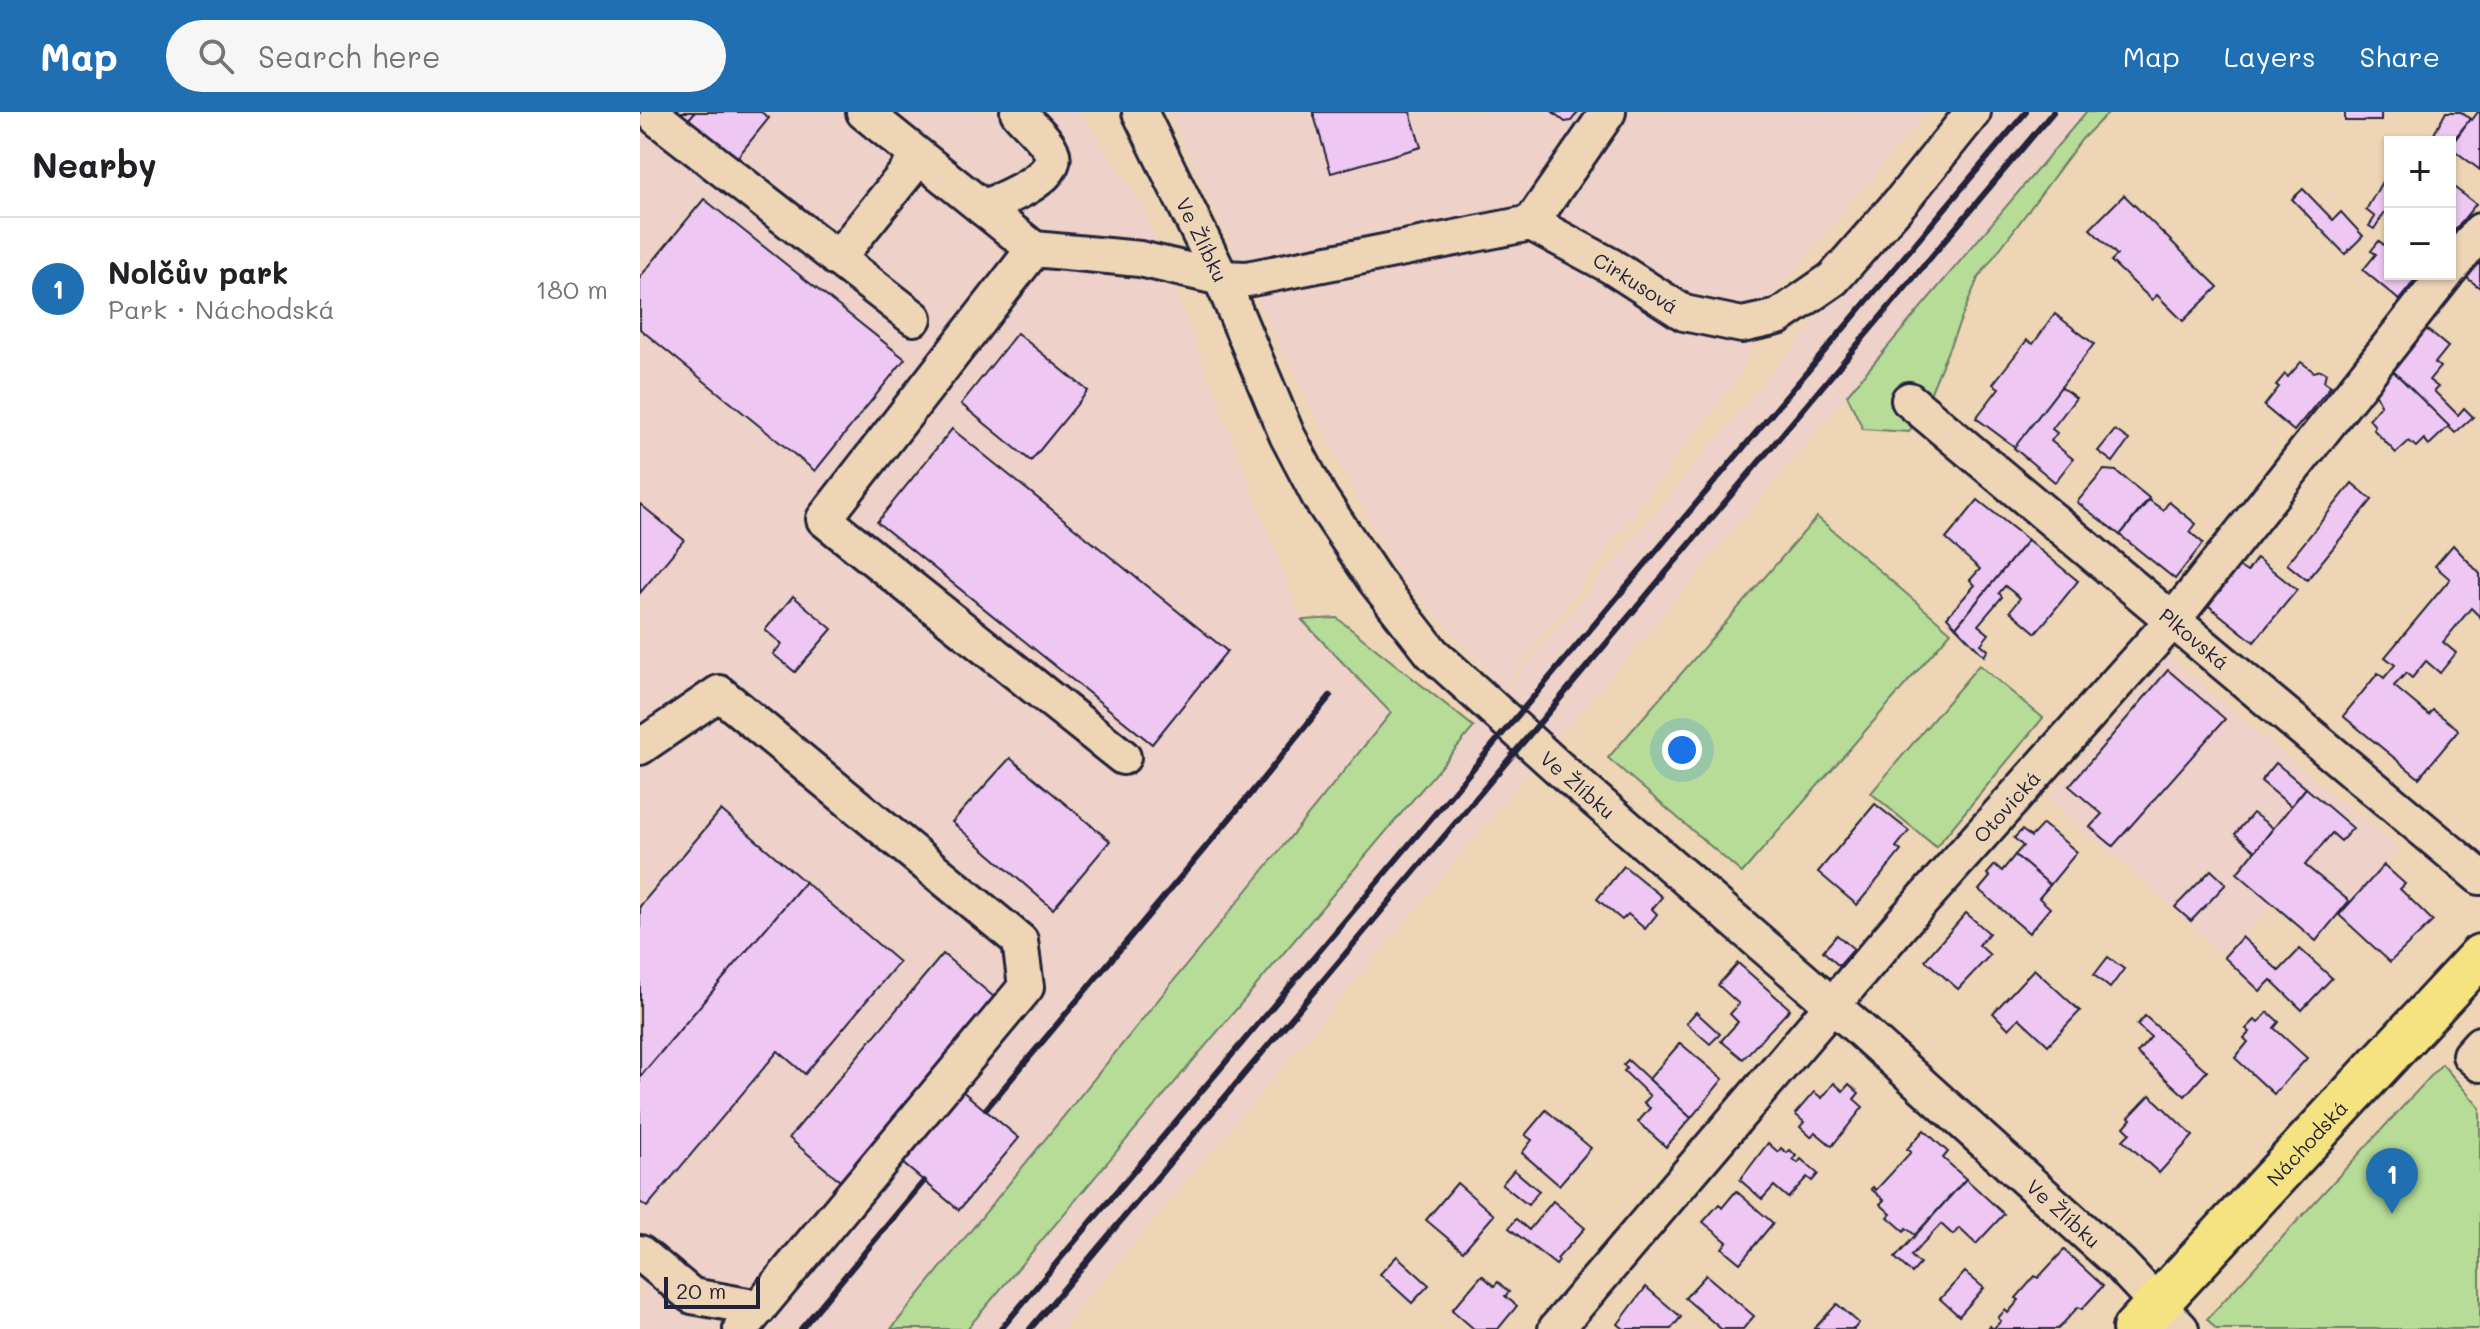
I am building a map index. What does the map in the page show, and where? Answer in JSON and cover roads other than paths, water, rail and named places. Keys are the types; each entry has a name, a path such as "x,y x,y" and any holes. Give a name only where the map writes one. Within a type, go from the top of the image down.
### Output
{"main road":[{"name":"Náchodská","path":"2157,1320 2480,956"}],"street":[{"path":"864,112 1034,249 1140,259 1221,278 1247,279 1531,223 1608,112"},
{"path":"983,208 1032,184 1053,164 1052,152 1018,112"},
{"name":"Ve Žlíbku","path":"1140,112 1221,278 1287,435 1320,498 1375,580 1432,653 1561,770 1832,1004 2119,1263 2157,1320"},
{"name":"Cirkusová","path":"1531,223 1611,266 1684,313 1742,325 1778,317 1833,279 1973,112"},
{"path":"657,118 914,318"},
{"path":"837,259 919,157"},
{"path":"2456,261 2480,231"},
{"path":"1034,249 824,519 1123,757"},
{"name":"Otovická","path":"1556,1329 1832,1004 2173,620 2441,280"},
{"name":"Plkovská","path":"1909,400 2480,877"},
{"path":"640,747 719,693 1020,941 1026,987 750,1319 692,1296 640,1253"},
{"path":"2480,1044 2470,1055 2480,1064"}],"railway":[{"path":"1001,1329 2026,112"},
{"path":"1030,1329 2053,112"},
{"path":"986,1109 1330,696"},
{"path":"801,1329 924,1181"}],"place":[{"name":"Nolčův park","path":"2392,1214"}]}
